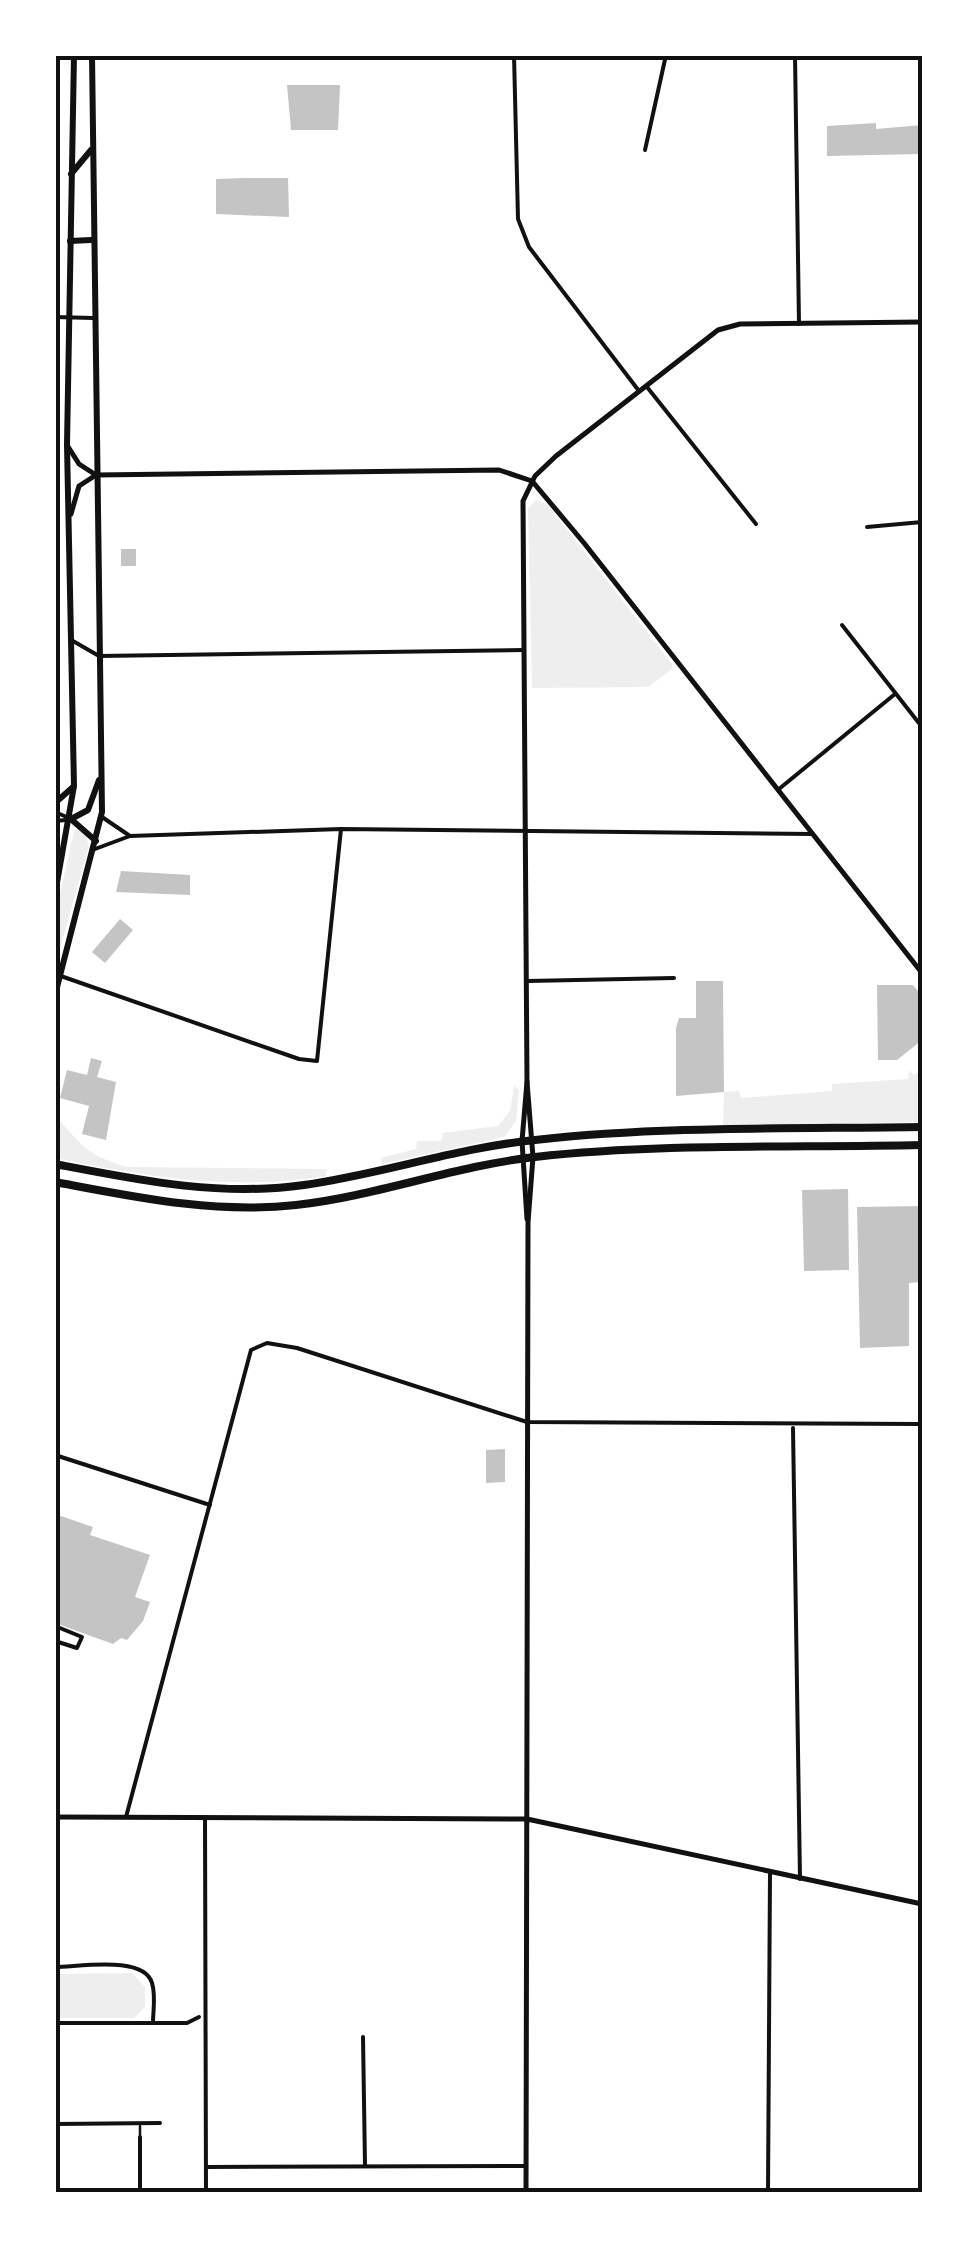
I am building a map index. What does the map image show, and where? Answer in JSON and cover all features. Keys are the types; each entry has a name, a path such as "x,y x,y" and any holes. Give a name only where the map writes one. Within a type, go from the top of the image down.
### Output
{"highway":[{"path":"55,1164 164,1184 248,1189 324,1182 527,1140 613,1133 922,1127"},
{"path":"55,1182 178,1204 257,1207 325,1200 522,1159 598,1151 922,1145"}],"main road":[{"path":"55,894 74,786 68,445 74,55"},
{"path":"55,995 101,816 91,240 92,55"},
{"path":"71,175 91,150"},
{"path":"70,241 91,240"},
{"path":"71,819 88,810 102,769"},
{"path":"55,803 74,786"},
{"path":"71,819 96,841"}],"street":[{"path":"514,55 518,219 529,247 640,392"},
{"path":"645,150 666,55"},
{"path":"795,55 798,324"},
{"path":"55,317 93,318"},
{"path":"528,1222 522,1159 527,1140 528,832 523,501 532,481 556,456 718,330 740,324 922,322"},
{"path":"647,386 756,524"},
{"path":"68,445 79,464 96,474 499,470 532,481 922,973"},
{"path":"69,522 77,490 96,474"},
{"path":"866,527 922,522"},
{"path":"842,625 922,727"},
{"path":"70,638 99,656 526,650"},
{"path":"779,789 895,694"},
{"path":"55,812 71,819"},
{"path":"101,816 130,836"},
{"path":"55,821 71,819"},
{"path":"94,851 130,836 341,829 813,834"},
{"path":"58,975 317,1061 341,829"},
{"path":"527,981 674,978"},
{"path":"526,2193 528,1222 533,1158 527,1140"},
{"path":"126,1817 251,1350 258,1345 297,1348 527,1422 922,1424"},
{"path":"793,1426 800,1878"},
{"path":"55,1456 210,1504"},
{"path":"55,1626 82,1637 77,1648 55,1641"},
{"path":"205,1816 206,2193"},
{"path":"55,1817 527,1819 922,1904"},
{"path":"768,2193 770,1873"},
{"path":"55,1968 134,1966 146,1972 153,1984 153,2023"},
{"path":"55,2022 186,2023 198,2017"},
{"path":"363,2037 365,2165"},
{"path":"55,2124 160,2123"},
{"path":"140,2137 140,2193"},
{"path":"206,2167 526,2166"},
{"path":"55,2181 59,2193"}],"lane":[{"path":"140,2126 140,2137"}],"shaded area":[{"path":"536,500 547,504 672,664 672,669 648,687 532,688 528,509"},
{"path":"75,828 85,834 89,846 55,966 55,915"},
{"path":"922,1069 922,1122 723,1125 724,1092 739,1091 741,1098 832,1091 832,1084 908,1079 909,1070 914,1075"},
{"path":"514,1086 519,1090 516,1121 504,1137 382,1164 381,1158 416,1149 417,1141 441,1141 443,1133 498,1126 510,1111"},
{"path":"55,1116 93,1153 127,1167 327,1169 326,1176 258,1182 190,1180 55,1158"},
{"path":"132,1973 145,1987 145,2007 134,2018 55,2018 55,1974"}],"building":[{"path":"287,85 340,85 338,130 291,130"},
{"path":"876,123 876,129 922,125 922,154 827,156 827,126"},
{"path":"288,178 289,217 216,214 216,179"},
{"path":"121,549 136,549 136,566 121,566"},
{"path":"121,871 190,875 190,895 116,892"},
{"path":"120,919 133,930 105,963 92,952"},
{"path":"696,981 723,981 724,1092 676,1096 676,1028 679,1018 696,1018"},
{"path":"877,985 913,985 922,996 922,1040 897,1060 878,1060"},
{"path":"91,1058 102,1061 97,1077 116,1082 106,1140 82,1134 89,1106 60,1098 67,1070 87,1075"},
{"path":"848,1189 849,1270 804,1271 802,1190"},
{"path":"922,1206 922,1282 909,1283 909,1346 860,1348 857,1207"},
{"path":"505,1449 505,1482 486,1483 486,1450"},
{"path":"55,1514 93,1527 90,1535 150,1555 135,1597 150,1602 143,1621 127,1640 121,1638 113,1644 55,1623"}]}
